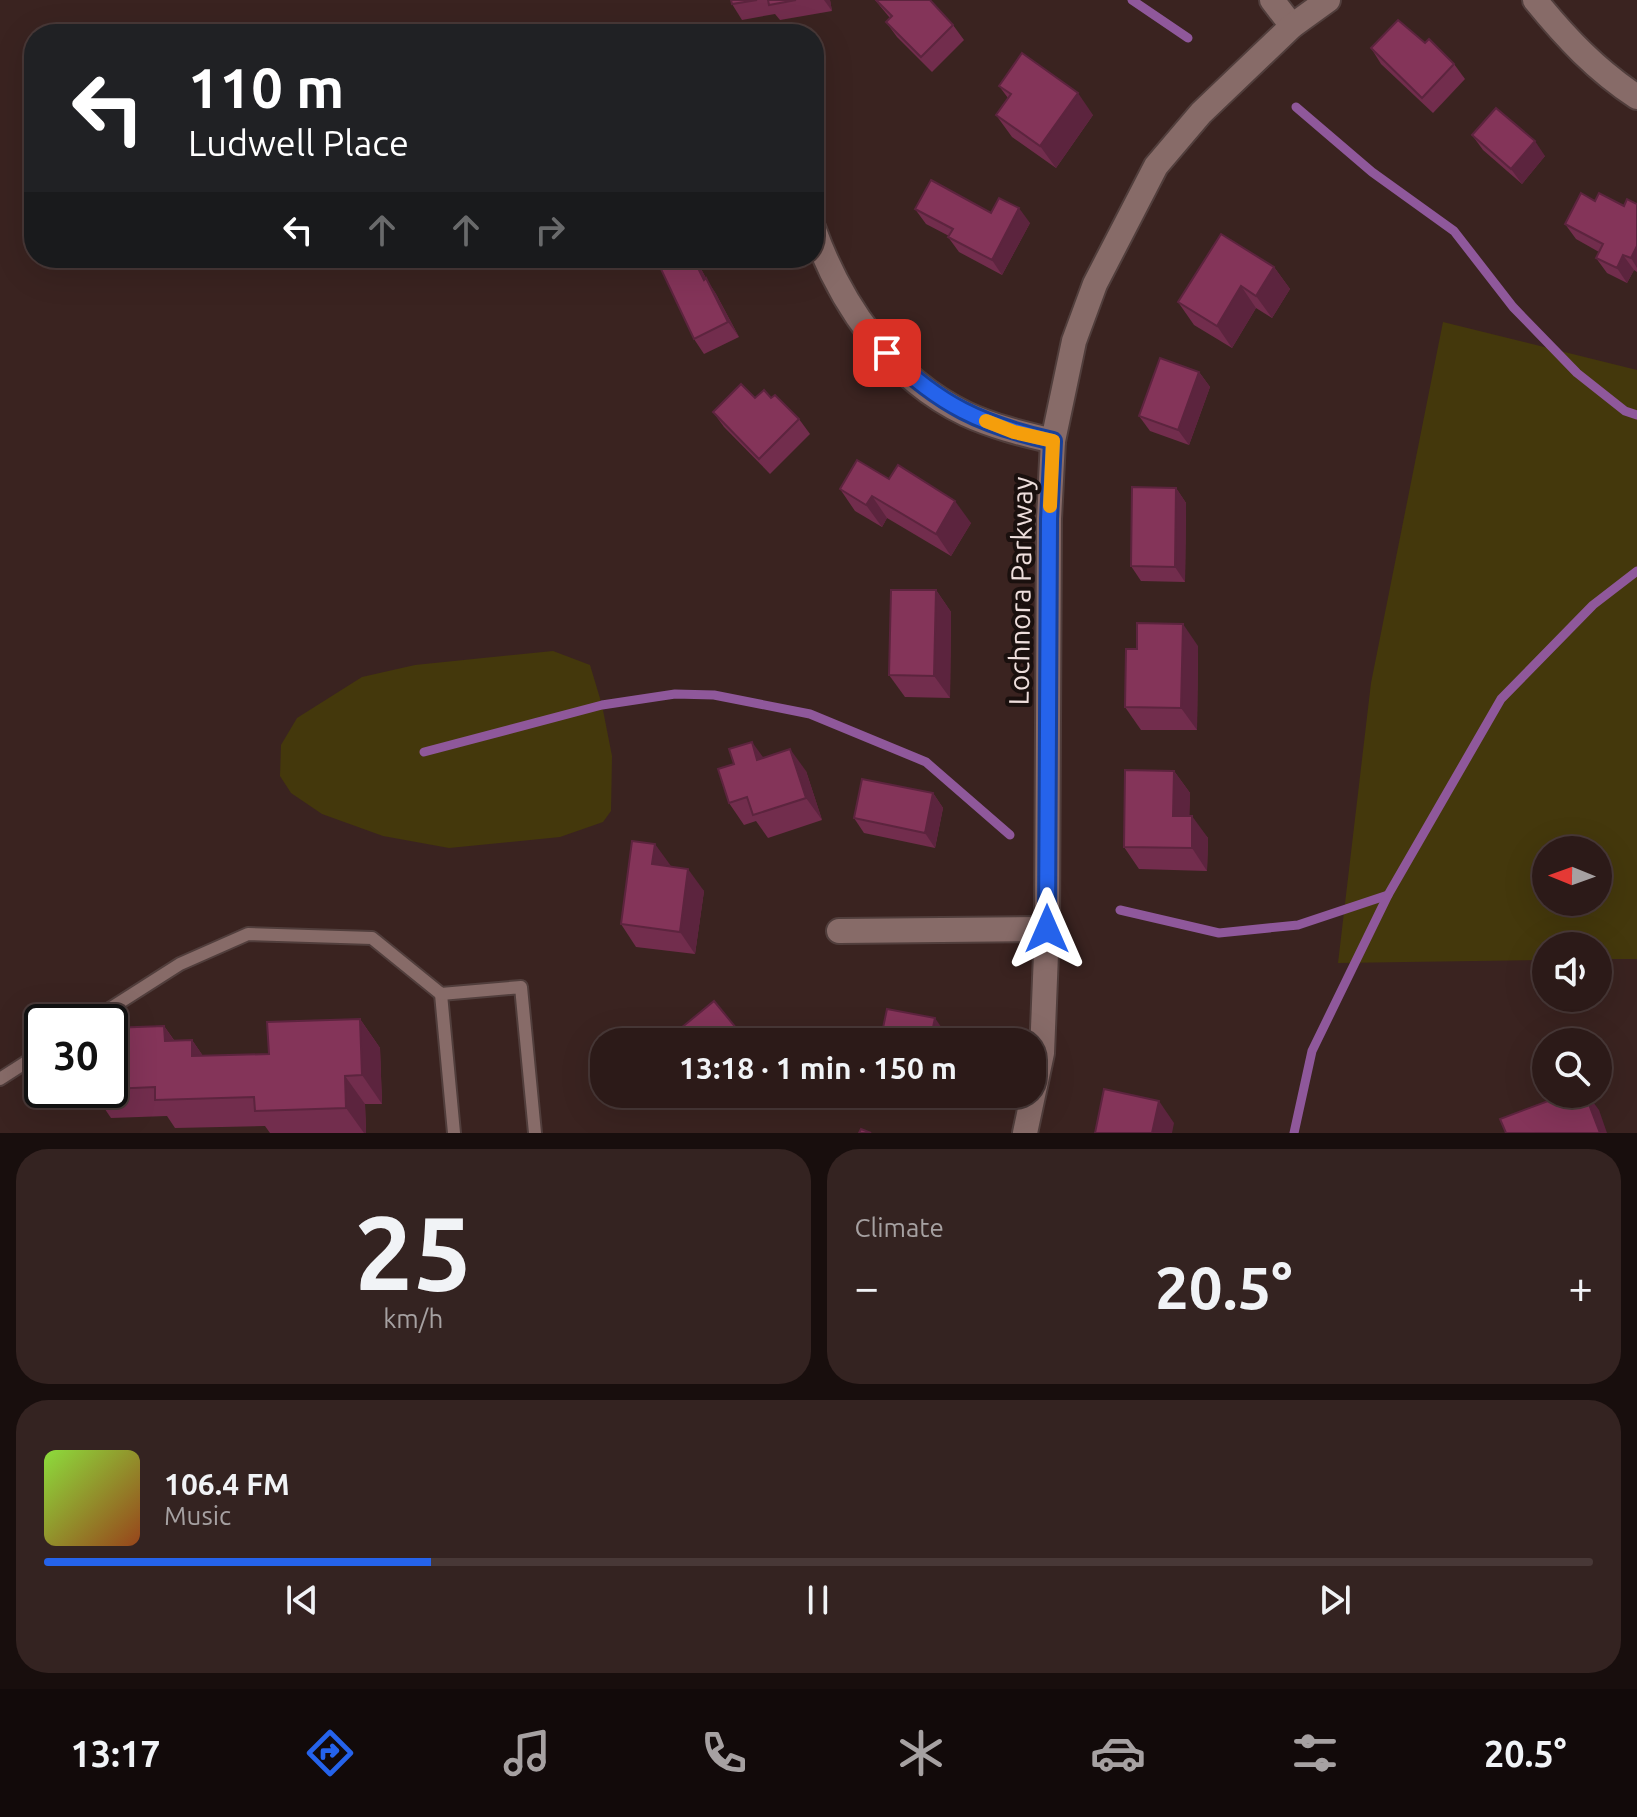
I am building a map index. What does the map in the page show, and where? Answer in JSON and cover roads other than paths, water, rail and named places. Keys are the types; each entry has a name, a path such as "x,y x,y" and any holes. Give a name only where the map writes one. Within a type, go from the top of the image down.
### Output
{"street":[{"path":"1272,0 1292,26"},
{"name":"Lochnora Parkway","path":"1025,1133 1042,1053 1047,929 1048,547 1053,441 1074,341 1095,284 1156,166 1201,113 1292,26 1328,0"},
{"path":"1535,0 1572,45 1610,79 1637,97"},
{"path":"824,253 843,296 872,338 902,368 940,399 967,414 1014,432 1053,441"},
{"path":"839,931 1047,929"}],"lane":[{"path":"117,1004 180,964 248,934 372,938 441,994 521,987 535,1133"},
{"path":"441,994 454,1133"},
{"path":"0,1079 24,1064"}],"waterway":[{"path":"1132,0 1188,38"},
{"path":"1296,107 1372,172 1454,231 1513,307 1577,373 1625,411 1637,415"},
{"path":"1294,1133 1312,1051 1388,895 1501,699 1593,605 1637,571"},
{"path":"424,752 602,705 675,694 714,695 810,714 926,762 1010,835"},
{"path":"1120,910 1219,933 1298,925 1388,895"}]}
